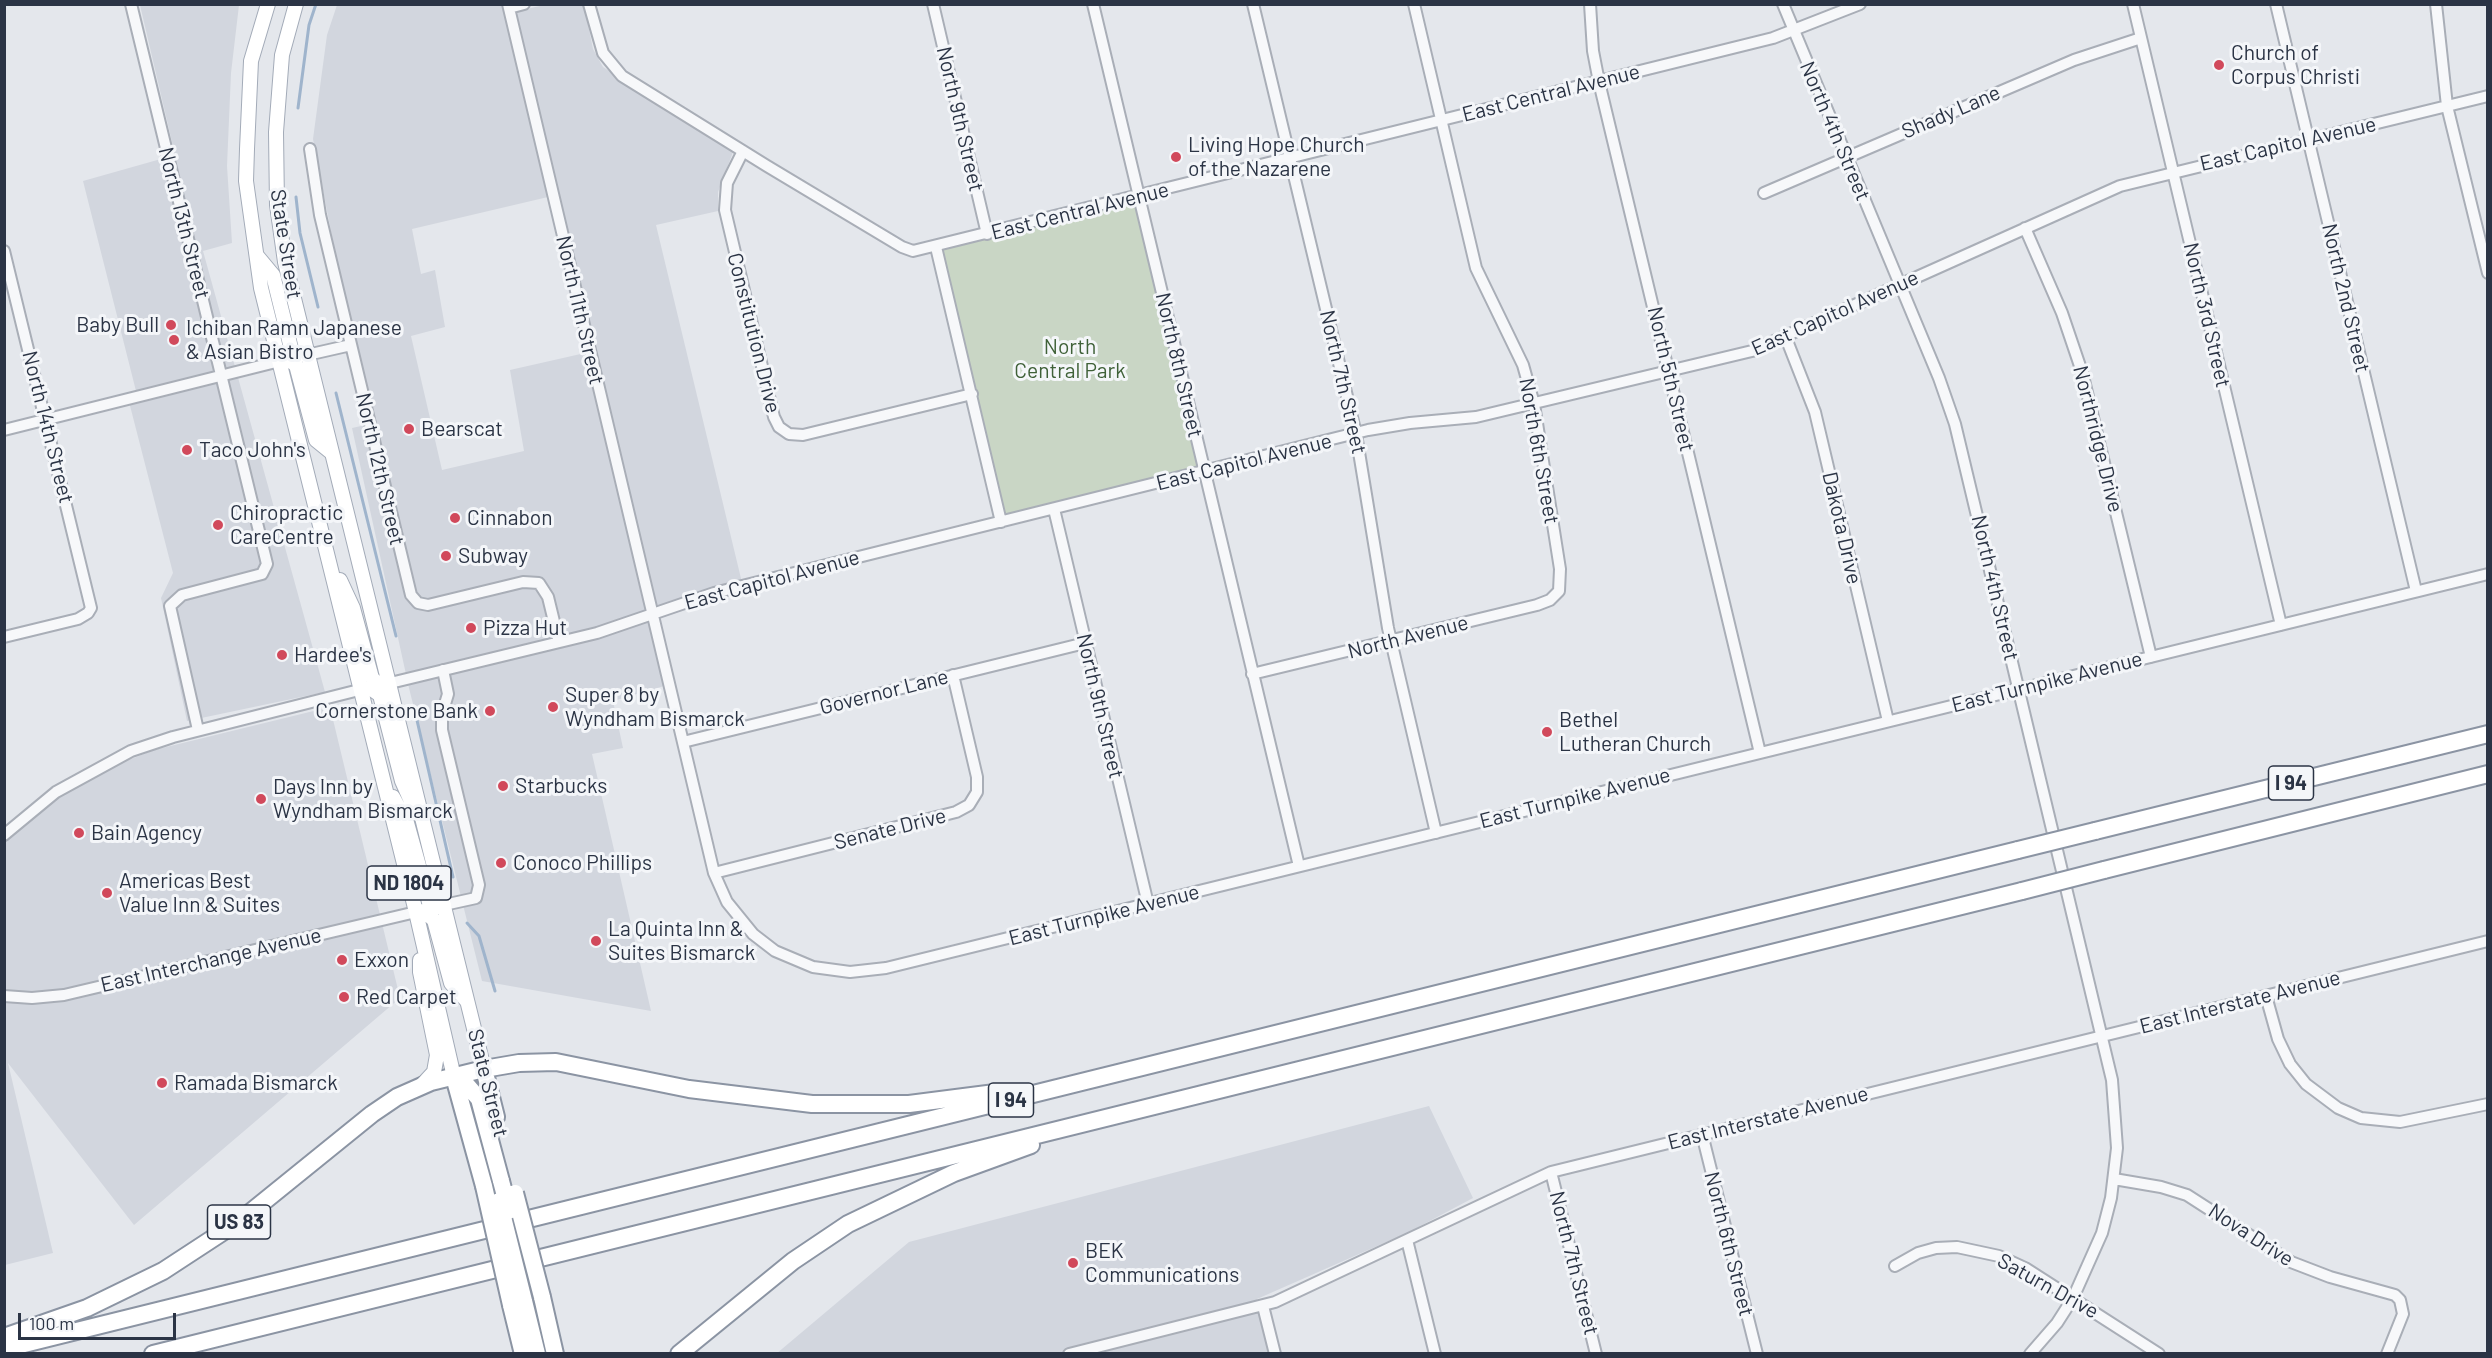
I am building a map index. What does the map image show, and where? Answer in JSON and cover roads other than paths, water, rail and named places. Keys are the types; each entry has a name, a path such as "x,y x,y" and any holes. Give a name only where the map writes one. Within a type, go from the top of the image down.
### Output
{"highway":[{"name":"I 94","path":"4,1349 2487,734"},
{"name":"I 94","path":"153,1353 2487,774"},
{"path":"484,1069 519,1063 556,1062 661,1084 754,1099 812,1104 889,1105 976,1097 1249,1037 1293,1030"},
{"name":"US 83","path":"4,1336 87,1308 179,1262 256,1209 372,1114 397,1097 421,1086 484,1069"},
{"name":"State Street","path":"484,1069 498,1182 527,1300 555,1353"},
{"path":"454,1077 474,1092 483,1107 498,1182"},
{"name":"State Street","path":"454,1077 466,1122 498,1182 527,1300 523,1353"},
{"path":"679,1353 793,1261 830,1236 888,1203 954,1173 1049,1138 1224,1088"},
{"path":"527,1300 537,1353"},
{"path":"527,1300 548,1353"}],"main road":[{"name":"State Street","path":"268,4 251,61 247,138 246,181 261,288 327,554 428,837 484,1069"},
{"name":"State Street","path":"296,4 282,55 278,90 276,187 285,262 332,453 375,687 383,780 454,1077"},
{"path":"256,255 273,275 291,348 294,353 307,355"},
{"path":"280,362 289,360 296,366 316,440 332,453"},
{"path":"327,554 353,608 372,678 380,695 402,781 428,837"},
{"path":"383,780 407,823 429,902 436,907 444,905"},
{"path":"416,912 424,911 434,920 451,983 468,1002"},
{"path":"420,931 420,972 437,1055 434,1072 421,1086"}],"street":[{"name":"North 13th Street","path":"131,4 267,559 266,570 256,577 182,595 173,601 169,612 198,730"},
{"path":"508,6 524,4"},
{"name":"East Central Avenue","path":"589,4 599,45 617,72 743,151 902,247 913,251 1793,32 1860,4"},
{"name":"North 9th Street","path":"933,4 987,234"},
{"name":"North 8th Street","path":"1093,4 1299,866"},
{"name":"North 7th Street","path":"1253,4 1356,434 1391,642 1436,832"},
{"name":"North 6th Street","path":"1414,4 1479,276 1523,365 1534,404 1560,569 1559,591"},
{"name":"North 5th Street","path":"1590,4 1592,43 1599,82 1760,753"},
{"name":"North 4th Street","path":"1783,4 1955,424 2112,1080 2117,1120 2114,1179 2102,1233 2073,1298 2057,1323 2030,1353"},
{"name":"North 3rd Street","path":"2133,4 2281,625"},
{"name":"North 2nd Street","path":"2276,4 2416,591"},
{"path":"2436,4 2448,106 2487,273"},
{"name":"North 11th Street","path":"508,6 714,873"},
{"name":"Shady Lane","path":"1764,193 2074,60 2141,38"},
{"name":"East Capitol Avenue","path":"4,835 39,804 86,773 145,745 610,629 714,593 1205,471 1397,425 1476,417 1752,351 1786,338 2105,192 2173,172 2487,96"},
{"name":"North 12th Street","path":"310,149 317,202 406,578 414,600 423,604 433,604 523,582 534,582 546,592 559,642"},
{"name":"Constitution Drive","path":"743,151 727,183 725,210 774,417 779,427 789,434 803,435 972,394"},
{"name":"Northridge Drive","path":"2025,228 2053,290 2082,372 2151,657"},
{"path":"936,247 1002,522"},
{"name":"North 14th Street","path":"4,251 91,603 88,613 78,619 4,637"},
{"name":"Dakota Drive","path":"1786,338 1815,412 1888,721"},
{"path":"307,355 351,345"},
{"path":"4,430 280,362"},
{"name":"North 9th Street","path":"1054,509 1148,904"},
{"name":"East Turnpike Avenue","path":"714,873 735,914 764,943 801,963 837,972 886,968 2487,574"},
{"name":"North Avenue","path":"1252,674 1544,603 1559,591"},
{"name":"Governor Lane","path":"683,742 1085,643"},
{"path":"443,670 448,694 442,714 442,730 479,885 476,898 444,905"},
{"name":"Senate Drive","path":"714,873 956,812 969,805 977,792 978,777 953,675"},
{"name":"East Interchange Avenue","path":"4,996 32,998 63,995 416,912"},
{"name":"East Interstate Avenue","path":"1069,1353 1263,1306 1299,1293 1551,1172 2487,941"},
{"path":"2266,996 2278,1039 2290,1064 2306,1084 2338,1108 2361,1118 2400,1122 2487,1104"},
{"name":"North 6th Street","path":"1702,1134 1756,1353"},
{"name":"North 7th Street","path":"1551,1172 1596,1353"},
{"name":"Nova Drive","path":"2114,1179 2161,1186 2187,1195 2291,1262 2330,1277 2395,1295 2400,1300 2403,1314 2387,1353"},
{"path":"1407,1240 1435,1353"},
{"name":"Saturn Drive","path":"1895,1266 1918,1253 1936,1248 1972,1249 2012,1262 2159,1353"},
{"path":"1263,1306 1275,1353"}],"waterway":[{"path":"298,108 309,25 316,4"},
{"path":"296,197 300,233 318,307"},
{"path":"336,393 396,636"},
{"path":"416,716 453,877"},
{"path":"467,923 479,936 495,991"}],"place":[{"name":"Church of Corpus Christi","path":"2219,65"},
{"name":"Living Hope Church of the Nazarene","path":"1176,157"},
{"name":"Baby Bull","path":"171,325"},
{"name":"Ichiban Ramn Japanese & Asian Bistro","path":"174,340"},
{"name":"Bearscat","path":"409,429"},
{"name":"Taco John's","path":"187,450"},
{"name":"Cinnabon","path":"455,518"},
{"name":"Chiropractic CareCentre","path":"218,525"},
{"name":"Subway","path":"446,556"},
{"name":"Pizza Hut","path":"471,628"},
{"name":"Hardee's","path":"282,655"},
{"name":"Super 8 by Wyndham Bismarck","path":"553,707"},
{"name":"Cornerstone Bank","path":"490,711"},
{"name":"Bethel Lutheran Church","path":"1547,732"},
{"name":"Starbucks","path":"503,786"},
{"name":"Days Inn by Wyndham Bismarck","path":"261,799"},
{"name":"Bain Agency","path":"79,833"},
{"name":"Conoco Phillips","path":"501,863"},
{"name":"Americas Best Value Inn & Suites","path":"107,893"},
{"name":"La Quinta Inn & Suites Bismarck","path":"596,941"},
{"name":"Exxon","path":"342,960"},
{"name":"Red Carpet","path":"344,997"},
{"name":"Ramada Bismarck","path":"162,1083"},
{"name":"BEK Communications","path":"1073,1263"}],"park label":[{"name":"North Central Park","path":"1070,359"}]}
